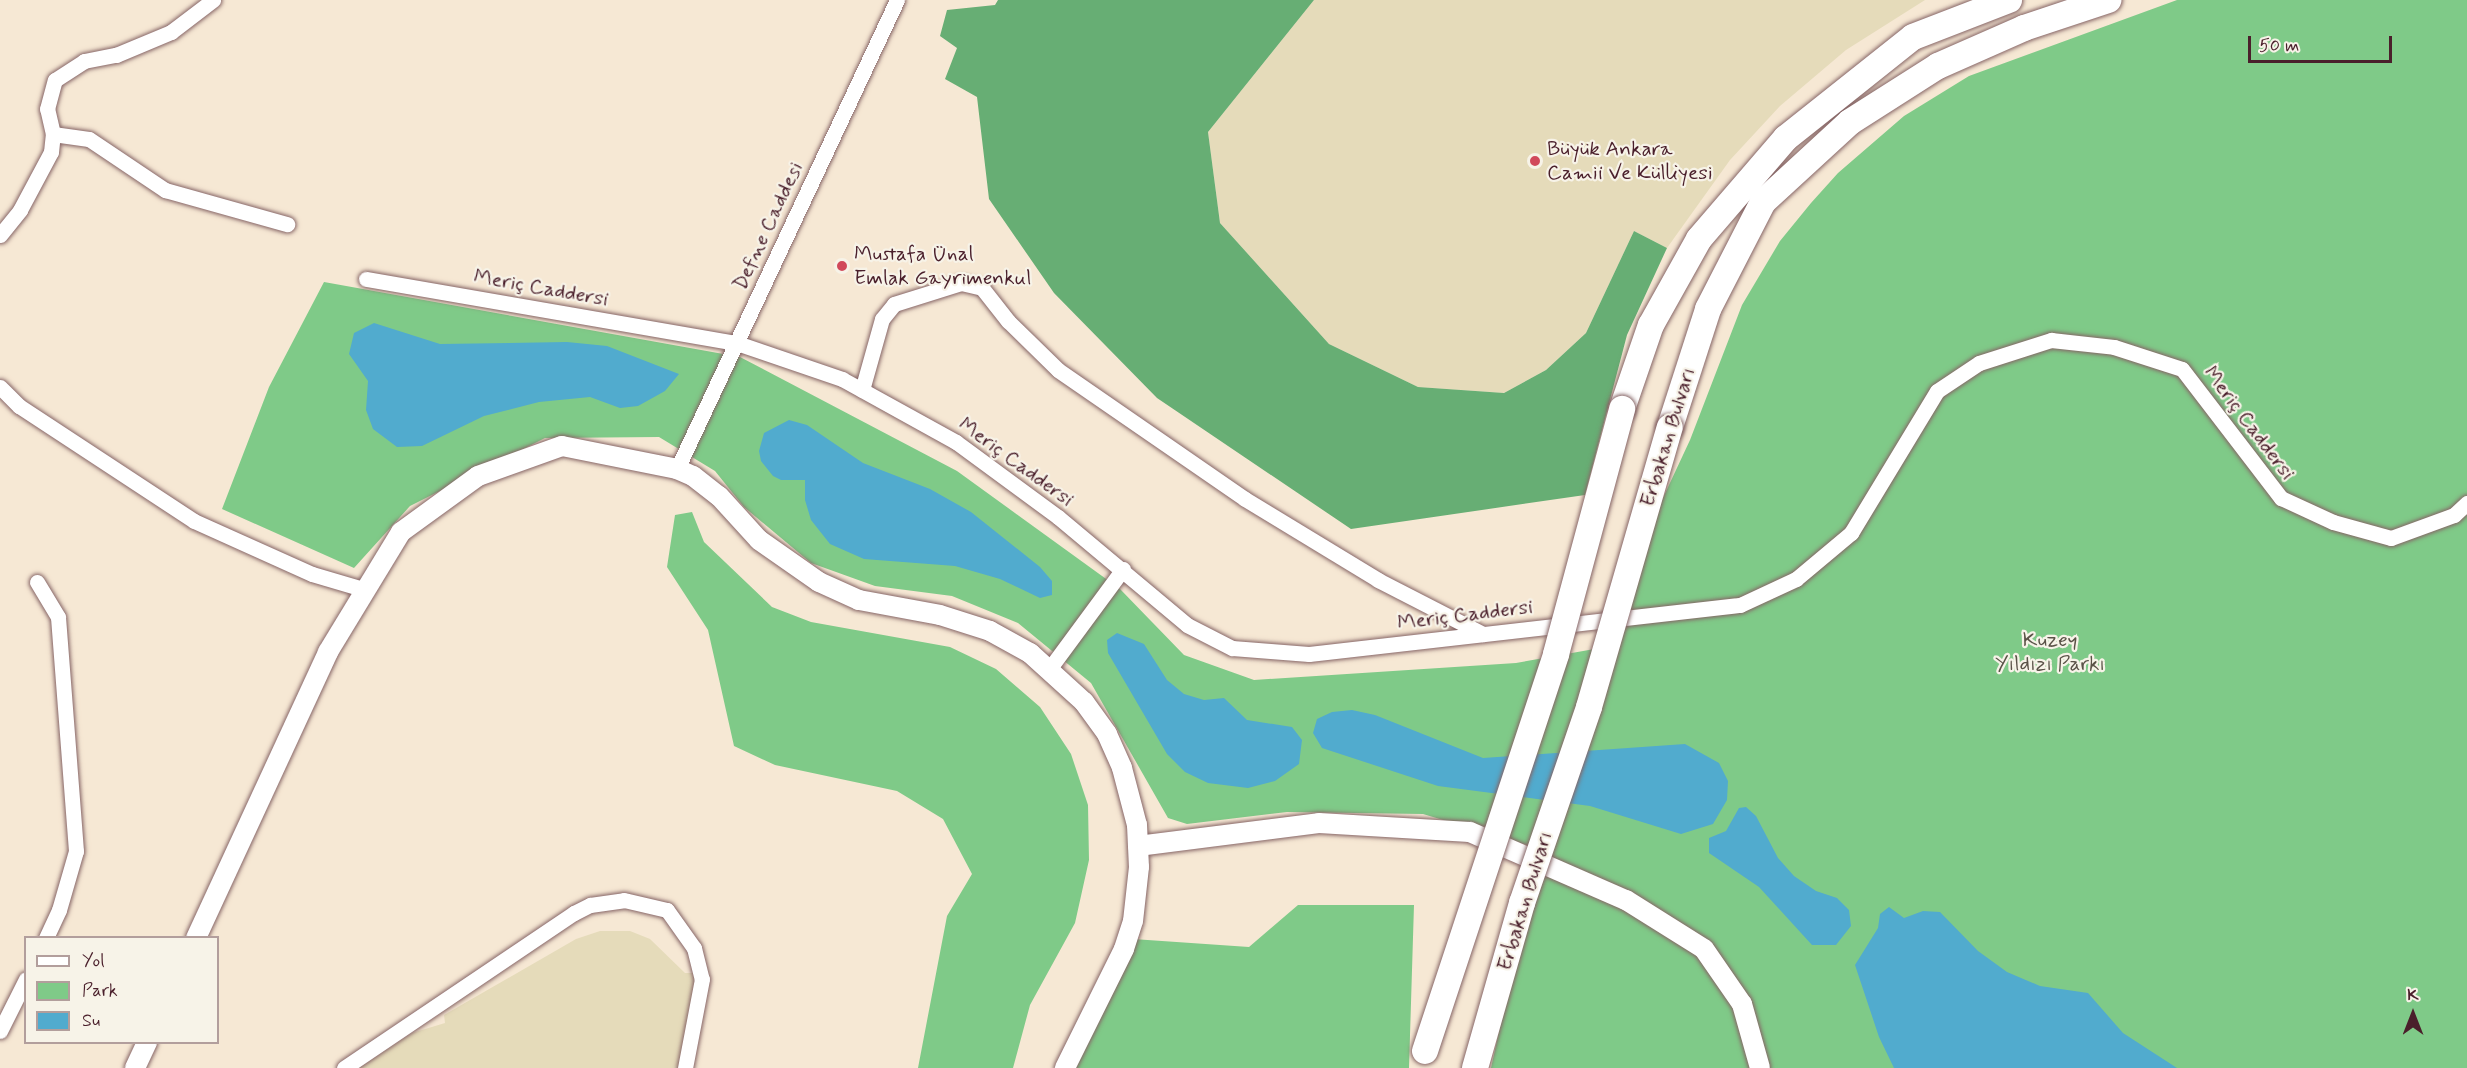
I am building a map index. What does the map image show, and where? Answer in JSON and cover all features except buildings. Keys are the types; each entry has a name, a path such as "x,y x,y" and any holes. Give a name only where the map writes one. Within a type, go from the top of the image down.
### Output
{"highway":[{"path":"1425,1060 1556,654 1622,409 1651,325 1699,239 1786,138 1913,37 2008,0"},
{"name":"Erbakan Bulvarı","path":"1475,1068 1522,903 1589,707 1670,427 1708,309 1763,202 1850,122 1938,66 2024,28 2108,0"}],"street":[{"name":"Defne Caddesi","path":"677,469 897,0"},
{"path":"0,236 39,177 53,134 47,109 49,94 55,80 65,71 171,32 202,3"},
{"path":"53,134 89,140 165,190 287,224"},
{"name":"Meriç Caddersi","path":"366,279 737,343 842,379 956,442 1123,569 1187,626 1232,648 1309,654 1740,605 1796,579 1851,533 1937,391 1978,363 2050,340 2114,347 2182,369 2280,498 2333,522 2391,538 2454,515 2467,503"},
{"path":"862,390 882,319 894,304 961,283 982,288 1008,321 1068,377 1245,499 1377,580 1484,634"},
{"path":"0,387 19,406 194,521 312,574 363,590"},
{"path":"197,936 328,652 363,590 401,531 478,476 562,446 677,469 707,485 779,557 837,592 968,622 1012,642 1050,668 1084,702 1115,749 1133,806 1138,846 1138,890 1124,949 1065,1068"},
{"path":"1050,668 1123,569"},
{"path":"37,582 58,618 76,851 59,910 47,936"},
{"path":"1138,846 1319,823 1470,832 1626,900 1704,949 1742,1004 1760,1068"},
{"path":"344,1068 574,913 590,905 624,900 667,910 694,948 702,979 685,1068"},
{"path":"0,1031 24,983"},
{"path":"135,1068 146,1044"}],"shaded area":[{"path":"1314,0 1925,0 1846,50 1780,106 1730,160 1667,248 1634,231 1586,333 1546,370 1504,393 1418,387 1329,344 1220,223 1208,132"},
{"path":"600,931 630,931 650,939 685,973 701,973 678,1068 359,1068 412,1033 445,1023 444,1015 576,939"}],"green space":[{"path":"998,0 1314,0 1208,132 1220,223 1329,344 1418,387 1504,393 1546,370 1586,333 1634,231 1667,248 1627,335 1585,495 1351,529 1157,398 1054,293 989,199 977,97 945,79 957,48 940,36 947,10 995,5"},
{"name":"Kuzey Yıldızı Parkı","path":"2177,0 2467,0 2467,1068 1491,1068 1522,926 1550,852 1423,814 1287,812 1187,824 1168,818 1091,683 1018,623 952,596 875,586 811,563 744,507 715,471 659,437 545,438 410,506 354,568 222,509 269,387 324,282 740,357 957,471 1120,589 1184,655 1254,680 1516,663 1617,645 1641,545 1690,440 1742,305 1780,241 1811,203 1838,173 1904,116 1969,76"},
{"path":"692,512 704,542 772,607 811,622 950,647 996,669 1040,707 1071,754 1088,805 1089,860 1075,923 1030,1005 1013,1068 918,1068 947,916 972,874 943,819 897,791 775,765 734,746 708,630 667,567 675,515"},
{"path":"1298,905 1414,905 1409,1068 1065,1068 1133,939 1249,947"}],"water":[{"path":"374,323 440,344 567,342 607,346 679,374 665,391 638,406 620,408 590,397 539,402 484,416 422,446 397,447 373,429 366,410 368,381 349,354 354,333"},
{"path":"789,420 807,425 863,463 930,489 971,512 1040,567 1052,581 1052,595 1040,598 1000,579 955,566 864,559 830,544 811,520 805,500 805,480 781,480 773,476 761,461 759,451 764,433"},
{"path":"1117,633 1144,644 1167,680 1184,694 1204,700 1224,698 1247,720 1292,727 1302,740 1299,764 1275,781 1248,788 1208,783 1185,772 1167,754 1108,653 1107,640"},
{"path":"1352,710 1375,715 1483,758 1685,744 1719,763 1728,781 1727,800 1713,824 1681,834 1590,806 1438,786 1322,748 1313,733 1317,719 1332,712"},
{"path":"1746,807 1756,816 1778,858 1794,876 1816,891 1837,898 1849,910 1851,926 1836,945 1812,945 1759,887 1709,853 1709,838 1726,831 1739,808"},
{"path":"1889,907 1904,918 1923,911 1940,912 1978,951 2007,972 2040,986 2088,993 2123,1033 2177,1068 1894,1068 1879,1037 1855,965 1878,928 1880,914"}],"place":[{"name":"Büyük Ankara Camii Ve Külliyesi","path":"1535,161"},
{"name":"Mustafa Ünal Emlak Gayrimenkul","path":"842,266"}]}
